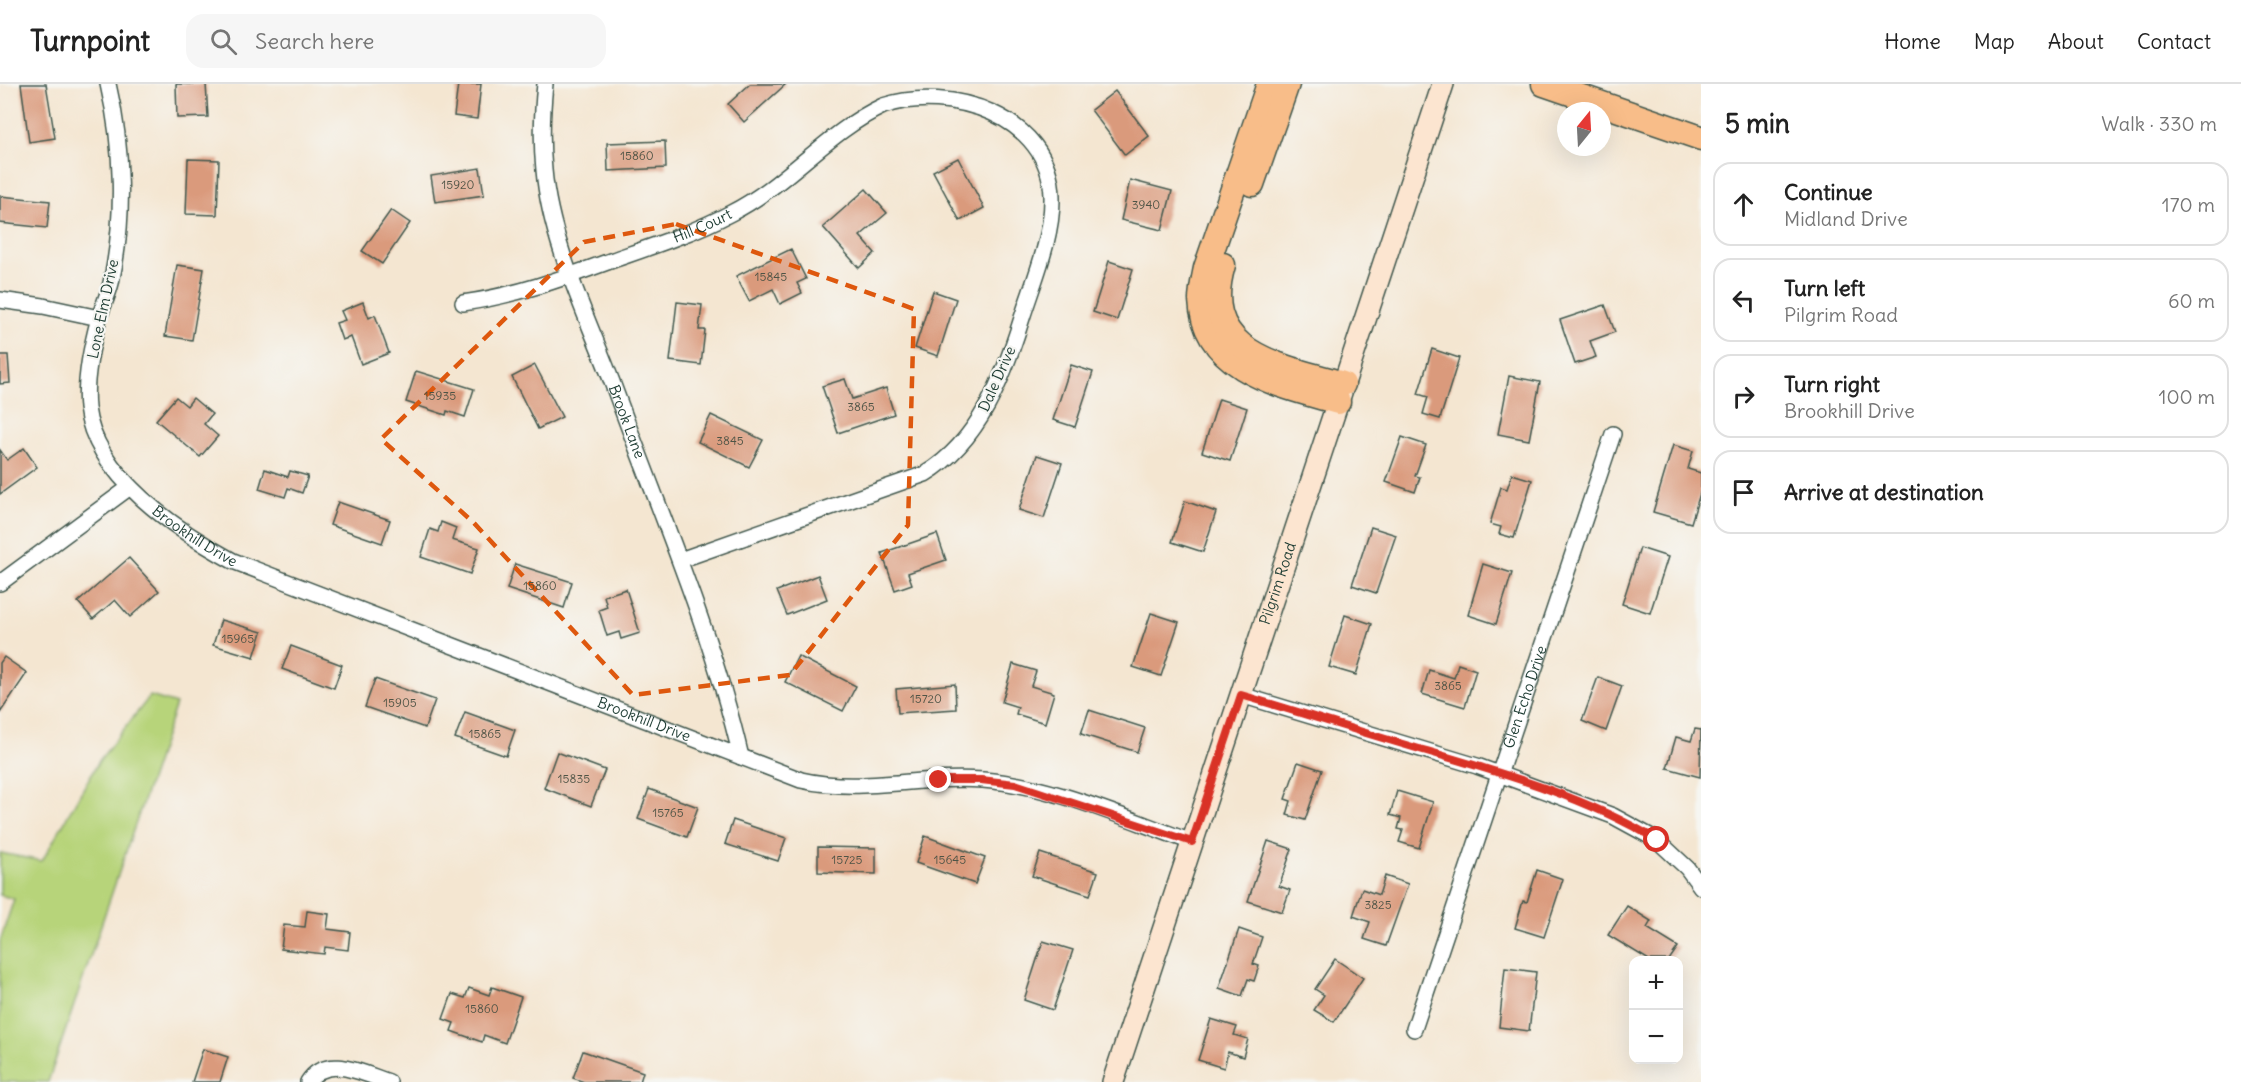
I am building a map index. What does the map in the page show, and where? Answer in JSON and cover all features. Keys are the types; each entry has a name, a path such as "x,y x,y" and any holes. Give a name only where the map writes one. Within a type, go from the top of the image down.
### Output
{"main road":[{"path":"1269,84 1206,268 1201,298 1203,318 1215,344 1238,366 1285,387 1341,393"},
{"path":"1287,84 1223,266 1218,286 1218,303 1222,319 1230,334 1248,352 1341,393"},
{"path":"1544,84 1701,138"},
{"name":"Pilgrim Road","path":"1113,1082 1440,92"}],"street":[{"name":"Lone Elm Drive","path":"108,84 118,146 120,197 111,283 99,318 88,382 87,407 93,431 105,455 130,487"},
{"name":"Brook Lane","path":"545,84 542,113 544,172 549,205 572,275 680,560 731,713 741,756"},
{"name":"Dale Drive","path":"680,560 926,474 950,457 968,438 996,388 1019,328 1047,233 1052,196 1047,167 1029,137 987,106 941,95 916,97"},
{"name":"Hill Court","path":"463,303 517,294 676,238 732,213 795,171 855,121 885,105 916,97"},
{"path":"0,300 99,318"},
{"name":"Glen Echo Drive","path":"1414,1029 1613,434"},
{"path":"0,583 130,487"},
{"name":"Brookhill Drive","path":"130,487 180,529 233,561 741,756 777,772 823,785 860,786 981,780 1015,784 1192,842"},
{"path":"1241,695 1558,793 1638,828 1673,853 1701,887"},
{"path":"313,1076 336,1066 389,1082"}],"highlighted area":[{"path":"676,224 914,309 908,525 790,675 633,695 474,523 381,439 584,242"}],"green space":[{"path":"150,696 176,704 48,1082 0,1082 0,941 14,899 0,895 0,853 42,861 99,761"}],"building":[{"path":"21,84 46,84 55,138 29,142"},
{"path":"176,84 206,84 208,117 177,118"},
{"path":"458,84 481,84 477,119 454,116"},
{"path":"750,84 786,84 744,122 728,104"},
{"path":"1115,91 1149,136 1125,155 1091,110"},
{"path":"665,141 666,168 608,171 607,143"},
{"path":"958,158 984,208 960,221 933,171"},
{"path":"188,159 219,160 217,215 186,214"},
{"path":"480,168 484,195 435,202 431,176"},
{"path":"1130,180 1172,191 1162,230 1121,220"},
{"path":"866,189 887,213 860,236 875,253 859,268 823,227"},
{"path":"0,196 50,201 47,228 0,223"},
{"path":"391,210 410,223 382,264 362,251"},
{"path":"791,249 806,279 797,283 802,293 780,304 773,289 749,301 736,276"},
{"path":"1109,261 1133,269 1117,320 1093,312"},
{"path":"177,265 204,269 192,340 165,336"},
{"path":"933,291 956,299 938,356 915,348"},
{"path":"363,302 369,318 375,315 389,353 361,364 351,337 342,340 336,323 345,320 341,311"},
{"path":"677,302 702,305 699,330 705,330 701,365 670,361"},
{"path":"1605,305 1615,332 1590,341 1596,357 1575,364 1560,320"},
{"path":"1432,349 1459,358 1440,419 1423,414 1428,397 1418,394"},
{"path":"0,355 8,355 10,383 0,384"},
{"path":"535,365 562,417 538,429 512,377"},
{"path":"1071,365 1093,372 1075,427 1053,420"},
{"path":"416,371 474,389 465,417 447,411 446,415 406,402"},
{"path":"1509,376 1540,382 1529,440 1498,434"},
{"path":"845,379 852,399 886,388 894,414 838,433 822,386"},
{"path":"176,397 187,406 193,398 212,414 204,424 218,436 200,457 156,420"},
{"path":"1219,399 1247,408 1230,461 1202,452"},
{"path":"711,415 763,440 749,467 698,442"},
{"path":"1402,437 1426,445 1415,476 1420,477 1415,492 1386,482"},
{"path":"1673,445 1693,451 1688,469 1701,473 1701,490 1691,523 1653,512"},
{"path":"24,448 37,467 0,494 0,450 7,460"},
{"path":"1037,455 1062,463 1044,518 1019,510"},
{"path":"265,469 288,477 290,471 308,476 302,493 288,488 285,497 259,489"},
{"path":"1512,474 1532,480 1514,538 1499,534 1501,527 1490,524 1501,487 1507,489"},
{"path":"1185,501 1216,512 1203,552 1172,542"},
{"path":"338,502 390,520 382,543 330,525"},
{"path":"441,522 456,528 452,540 479,548 470,574 421,557 430,529 438,532"},
{"path":"1371,527 1396,535 1376,593 1352,585"},
{"path":"937,534 946,560 908,573 912,584 895,590 882,553"},
{"path":"1640,548 1668,557 1650,613 1622,604"},
{"path":"129,558 159,591 130,617 115,600 93,619 78,602"},
{"path":"515,564 572,582 564,608 507,589"},
{"path":"1483,564 1512,573 1496,624 1468,615"},
{"path":"818,575 827,599 787,615 777,591"},
{"path":"626,589 640,633 621,639 619,632 607,636 599,610 607,607 604,596"},
{"path":"1151,613 1179,622 1161,676 1133,667"},
{"path":"1345,615 1372,624 1356,675 1329,667"},
{"path":"221,620 262,632 254,657 213,645"},
{"path":"291,646 342,665 334,688 282,669"},
{"path":"798,656 856,686 843,711 785,682"},
{"path":"4,657 27,673 0,713 0,663"},
{"path":"1013,664 1036,671 1031,686 1054,693 1045,723 1016,714 1018,707 1002,702"},
{"path":"1458,664 1476,670 1465,707 1422,694 1429,670 1454,678"},
{"path":"1598,677 1622,686 1606,731 1582,721"},
{"path":"375,679 435,700 425,728 365,707"},
{"path":"955,684 956,709 898,713 896,689"},
{"path":"1089,710 1145,728 1137,752 1081,734"},
{"path":"465,712 515,730 506,756 455,738"},
{"path":"1695,729 1701,730 1700,777 1667,768 1676,737 1691,741"},
{"path":"557,752 605,770 591,806 544,788"},
{"path":"1298,762 1322,770 1305,820 1287,815 1291,801 1285,799"},
{"path":"649,789 698,807 687,837 638,819"},
{"path":"1397,791 1433,802 1419,848 1399,842 1403,830 1398,829 1401,818 1390,815"},
{"path":"733,820 786,838 778,861 725,844"},
{"path":"925,836 985,858 975,884 916,863"},
{"path":"1268,841 1292,849 1279,886 1290,890 1282,912 1248,901"},
{"path":"818,847 876,848 876,874 818,872"},
{"path":"1040,853 1098,872 1090,895 1032,876"},
{"path":"1537,870 1563,879 1544,937 1515,928 1523,901 1527,902"},
{"path":"1385,876 1408,884 1386,946 1364,939 1370,922 1353,916 1362,889 1379,895"},
{"path":"1627,906 1651,921 1647,928 1678,947 1672,956 1642,956 1608,935"},
{"path":"307,911 329,914 327,929 350,932 348,950 325,947 324,954 281,949 284,925 305,927"},
{"path":"1239,929 1262,937 1253,964 1259,966 1254,981 1248,979 1242,996 1219,988"},
{"path":"1043,941 1073,950 1053,1010 1024,1000"},
{"path":"1335,959 1363,978 1334,1022 1314,1010 1324,995 1315,989"},
{"path":"1505,968 1536,972 1529,1031 1499,1027"},
{"path":"492,987 521,997 505,1043 484,1035 482,1042 451,1031 454,1023 443,1019 452,994 465,998 469,988 489,995"},
{"path":"1211,1019 1237,1027 1234,1035 1248,1039 1243,1057 1228,1052 1224,1068 1198,1060"},
{"path":"203,1049 228,1057 220,1082 192,1082"},
{"path":"583,1051 643,1072 640,1082 584,1082 573,1078"}],"route":[{"path":"939,780 981,780 1015,784 1192,842 1241,695 1477,766 1558,793 1613,816 1657,840"}]}
